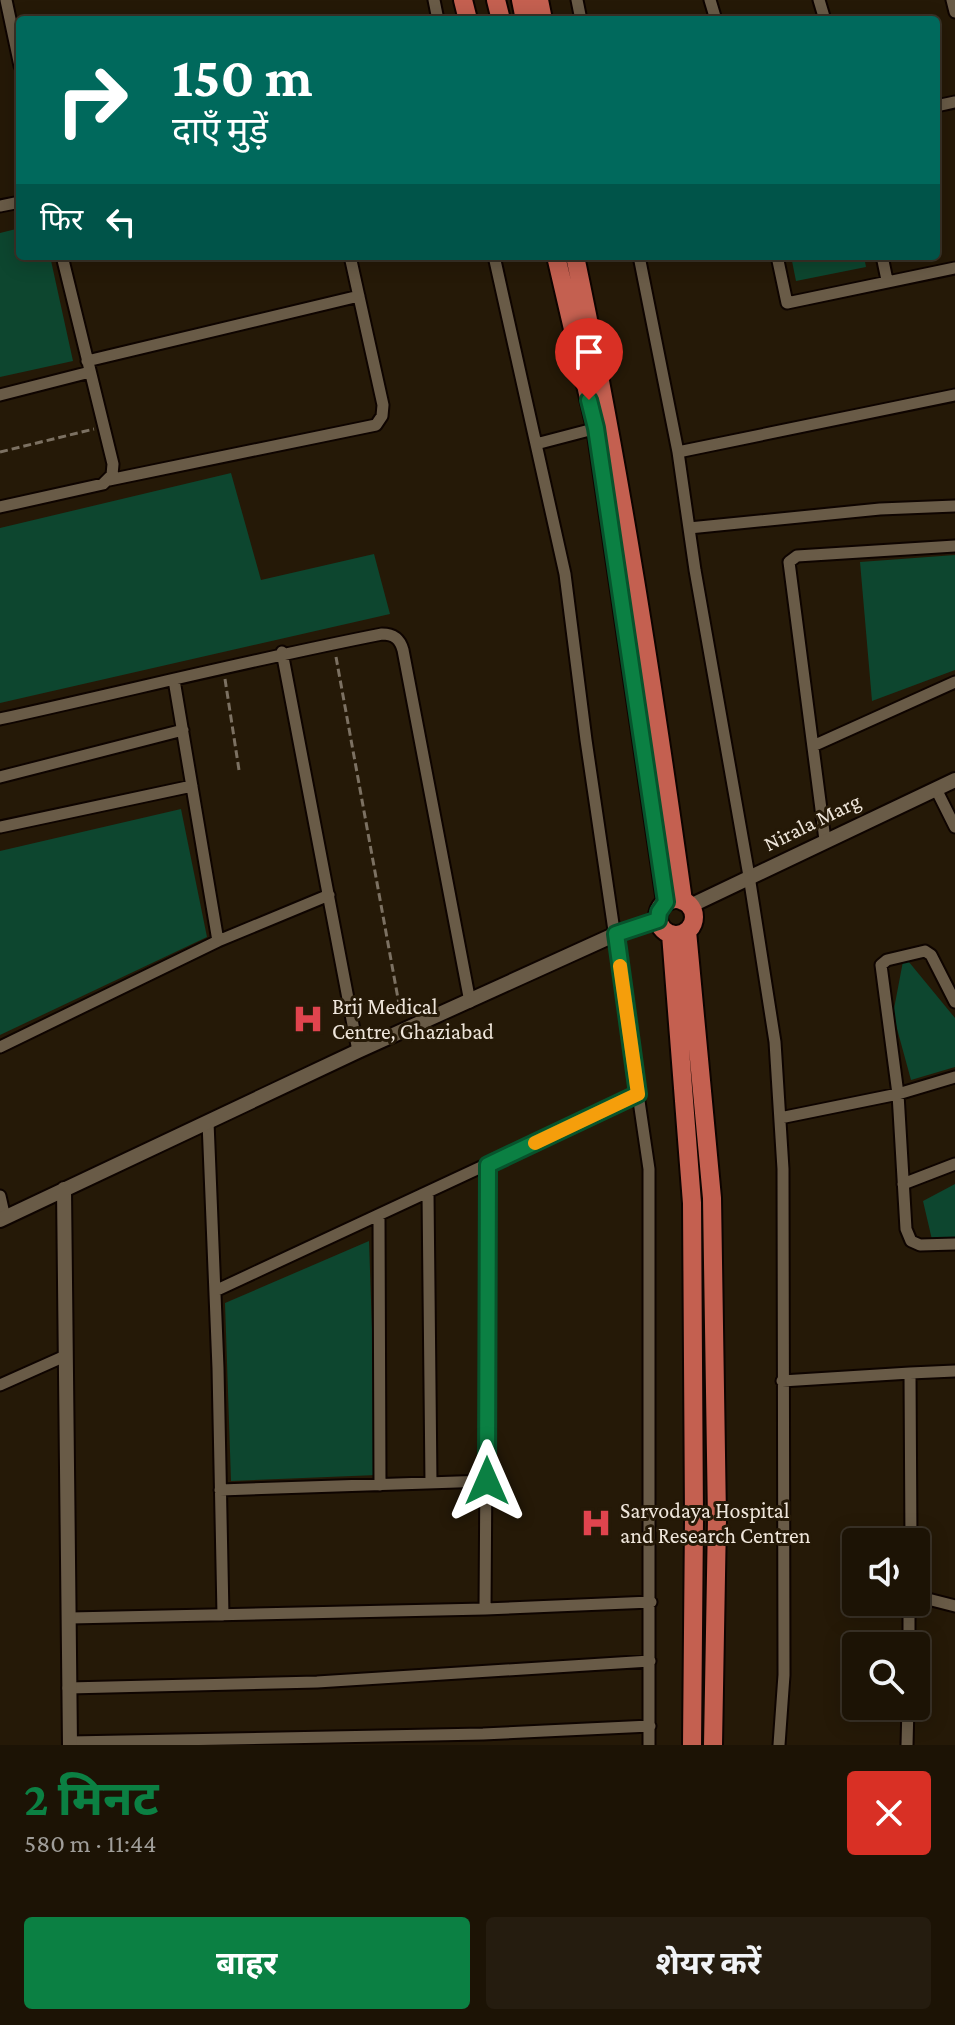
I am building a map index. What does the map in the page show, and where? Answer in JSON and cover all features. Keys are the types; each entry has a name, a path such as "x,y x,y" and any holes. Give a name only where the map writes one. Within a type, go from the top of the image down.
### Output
{"highway":[{"path":"557,260 603,427"},
{"path":"576,260 603,427 647,646 679,903 693,921 679,932"},
{"path":"679,903 659,912 658,920 661,928 679,932"},
{"path":"679,932 692,1203 692,1745"},
{"path":"679,932 712,1198 717,1519 713,1745"}],"street":[{"path":"6,0 16,47"},
{"path":"952,0 955,12"},
{"path":"63,260 113,464 109,480"},
{"path":"0,507 103,484 109,480 376,425 382,416 383,405 351,260"},
{"path":"495,260 565,574 586,740 649,1169 649,1745"},
{"path":"640,260 678,452 775,1042 783,1169 784,1675 779,1745"},
{"path":"778,260 787,303 955,268"},
{"path":"883,260 887,280"},
{"path":"0,395 88,367 359,296"},
{"path":"678,452 955,395"},
{"path":"536,444 603,427"},
{"path":"689,528 880,509 955,506"},
{"path":"825,840 789,562 797,556 955,546"},
{"path":"0,719 282,652 382,634 400,641 470,1002"},
{"path":"282,652 358,1051"},
{"path":"174,680 218,941"},
{"path":"813,746 955,682"},
{"path":"0,777 183,730"},
{"name":"Nirala Marg","path":"679,903 749,876 955,780"},
{"path":"0,827 192,786"},
{"path":"936,789 955,827"},
{"path":"0,1047 218,941 329,895"},
{"path":"0,1196 2,1219 358,1051 616,934 658,920"},
{"path":"955,1002 931,955 925,951 887,960 881,965 898,1094 906,1229 911,1241 920,1245 955,1244"},
{"path":"780,1118 898,1094 955,1077"},
{"path":"215,1291 638,1094"},
{"path":"208,1122 223,1615"},
{"path":"903,1184 955,1164"},
{"path":"485,1609 488,1165"},
{"path":"64,1189 70,1744 483,1740 650,1726"},
{"path":"428,1193 431,1483"},
{"path":"379,1216 380,1485"},
{"path":"0,1385 65,1356"},
{"path":"782,1381 955,1371"},
{"path":"910,1373 911,1528"},
{"path":"220,1490 487,1481"},
{"path":"930,1600 955,1606"},
{"path":"70,1618 485,1609 651,1602"},
{"path":"68,1688 317,1682 650,1661"},
{"path":"907,1745 908,1720"}],"path":[{"path":"0,452 103,426"},
{"path":"334,643 404,1031"},
{"path":"223,668 239,770"}],"green space":[{"path":"16,229 16,260 51,260 73,361 0,377 0,233"},
{"path":"792,260 865,260 866,267 796,281"},
{"path":"231,473 261,580 374,554 390,614 0,703 0,528"},
{"path":"955,555 955,670 872,701 860,562"},
{"path":"181,809 207,937 0,1035 0,851"},
{"path":"904,956 955,1018 955,1067 911,1080 893,1014"},
{"path":"955,1184 955,1243 933,1244 923,1201"},
{"path":"369,1241 377,1475 231,1481 225,1303"}],"slow traffic":[{"path":"535,1143 638,1094 620,966"}],"place":[{"name":"Brij Medical Centre, Ghaziabad","path":"308,1019"},
{"name":"Sarvodaya Hospital and Research Centren","path":"596,1523"}],"route":[{"path":"487,1481 488,1165 638,1094 616,934 658,920 661,906 666,902 596,428 589,400"}]}
